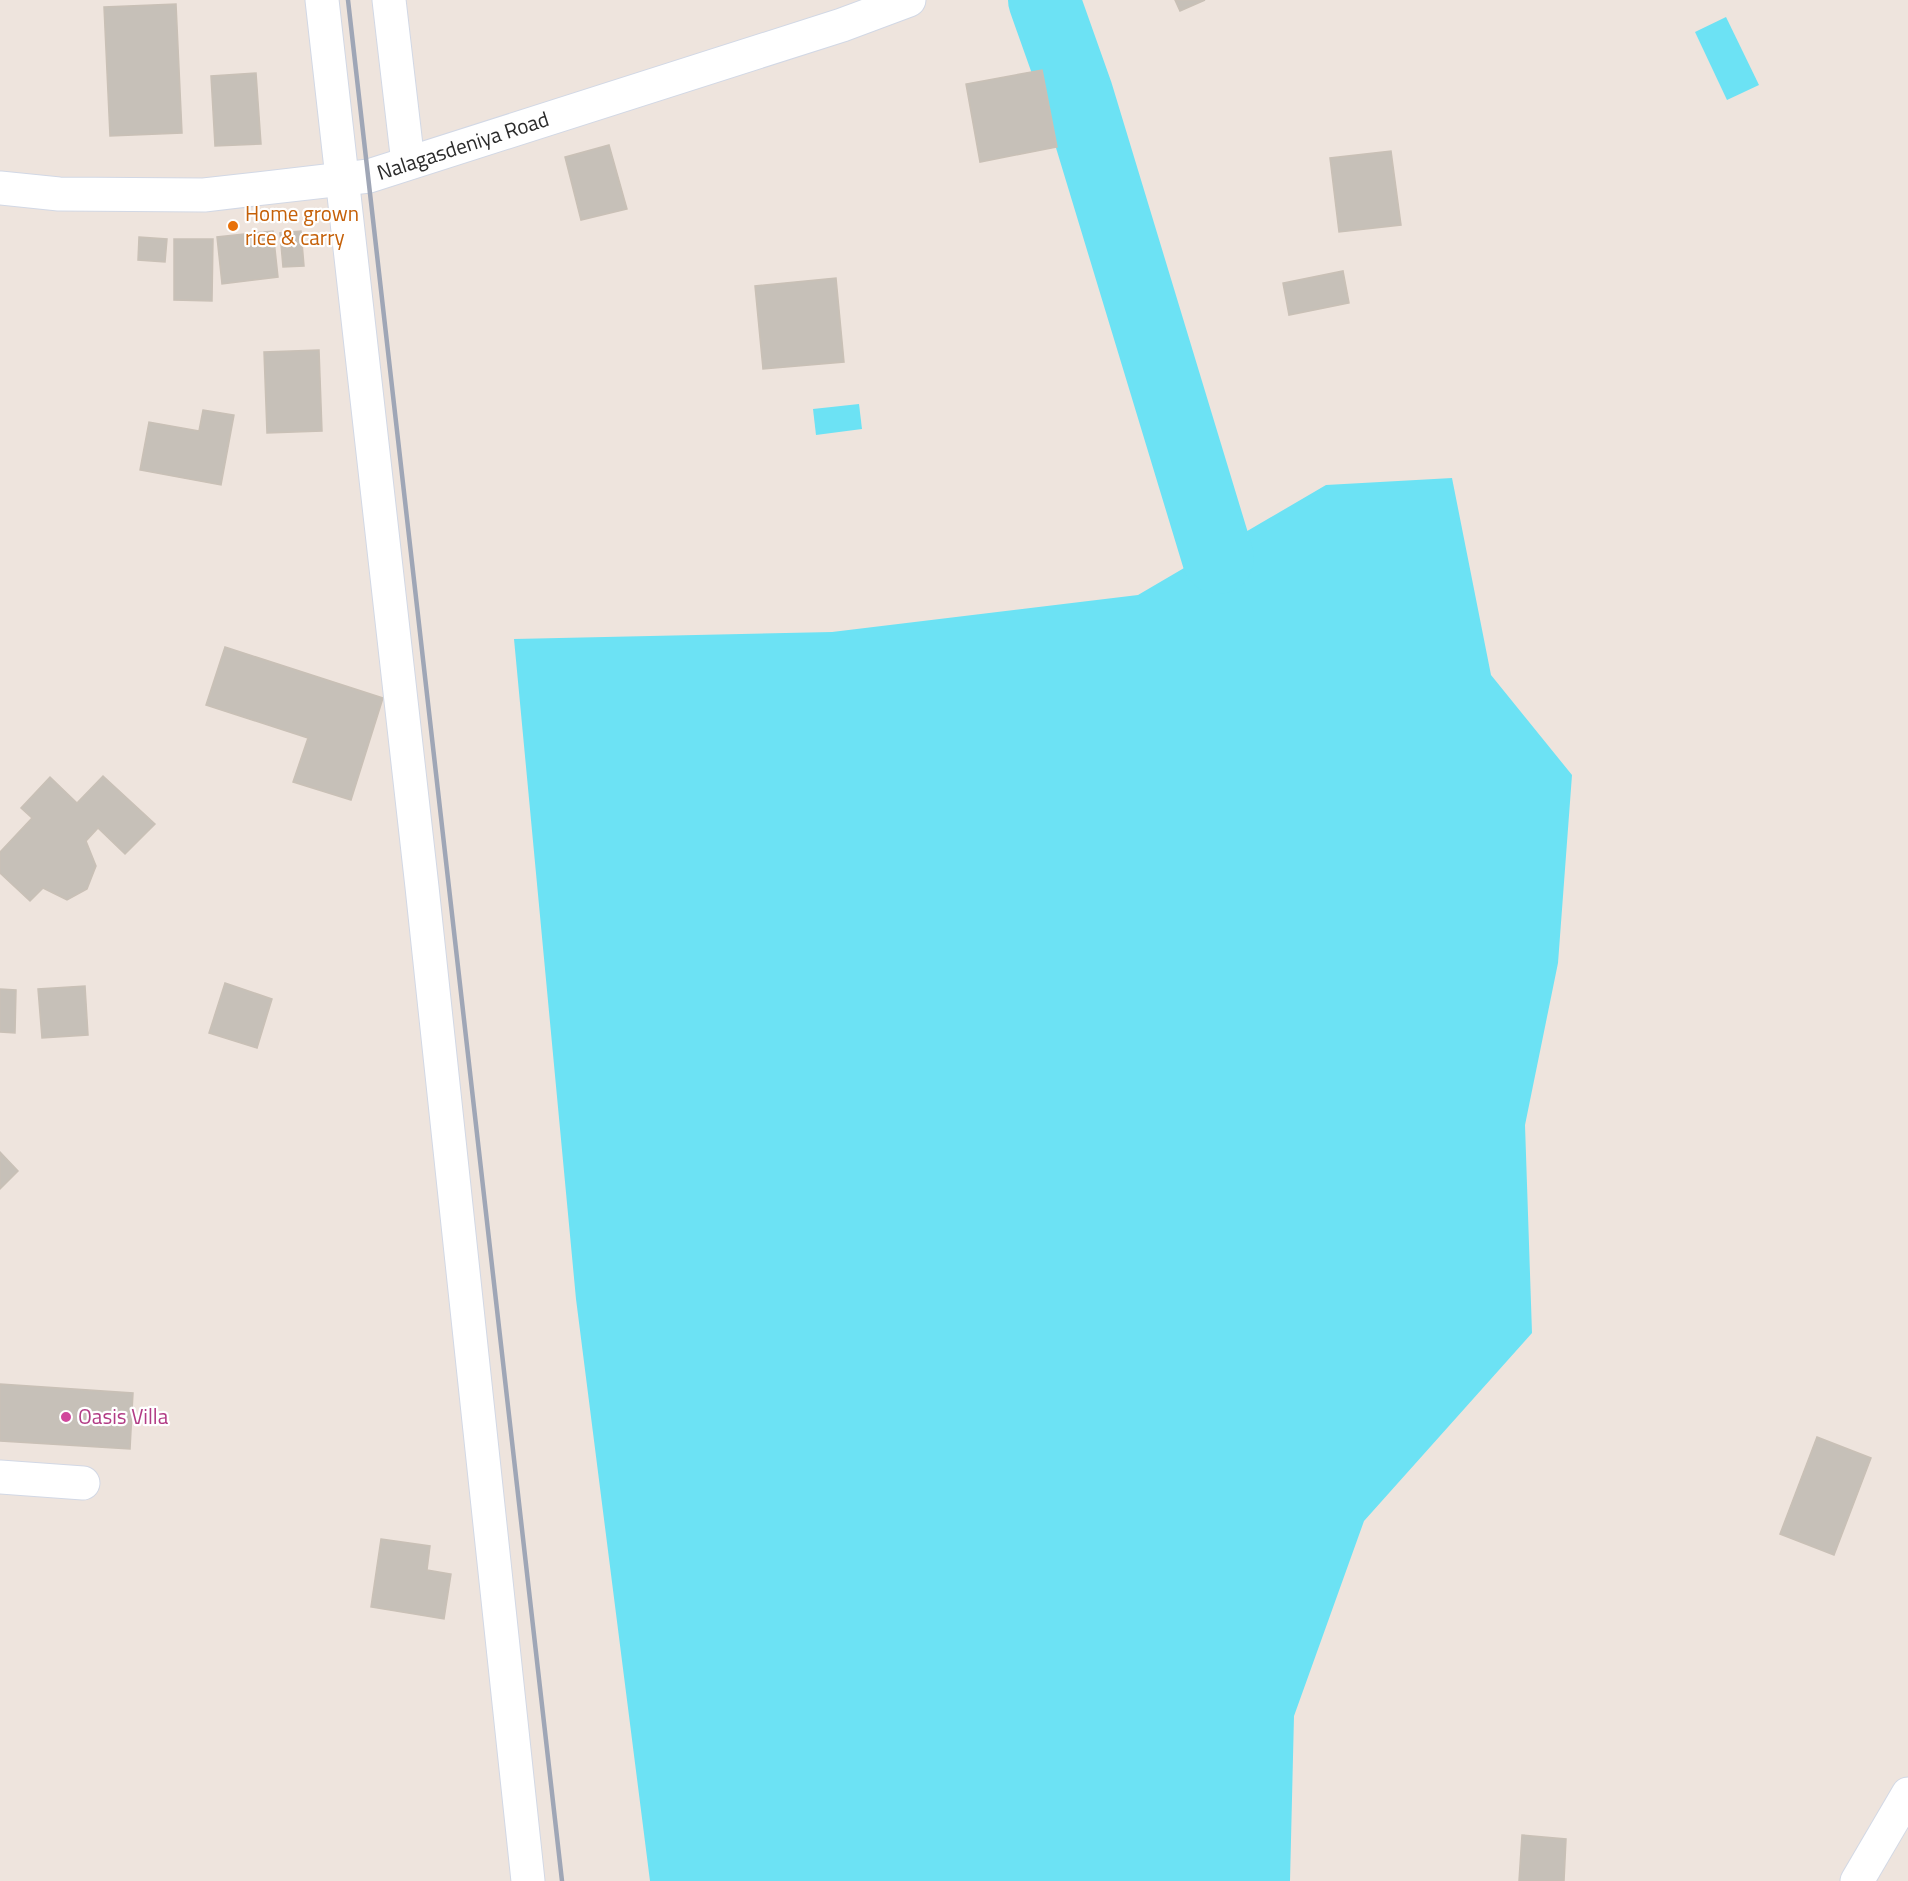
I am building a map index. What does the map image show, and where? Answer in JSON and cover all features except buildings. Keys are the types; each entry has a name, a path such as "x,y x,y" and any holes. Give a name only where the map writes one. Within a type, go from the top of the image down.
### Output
{"street":[{"path":"322,0 422,887 528,1881"},
{"path":"389,0 408,163"},
{"name":"Nalagasdeniya Road","path":"0,188 58,195 204,195 369,176 842,25 909,0"},
{"path":"0,1477 83,1483"},
{"path":"1857,1881 1908,1794"}],"water":[{"path":"1726,17 1759,85 1727,100 1695,32"},
{"path":"859,404 862,429 816,435 813,409"},
{"path":"1452,478 1491,675 1572,775 1558,963 1525,1125 1532,1333 1364,1521 1294,1716 1290,1881 650,1881 576,1299 514,639 832,632 1138,595 1326,485"}],"waterway":[{"path":"1044,0 1077,93 1218,558"}],"railway":[{"path":"348,0 562,1881"}],"place":[{"name":"Home grown rice & carry","path":"233,226"},
{"name":"Oasis Villa","path":"66,1417"}]}
